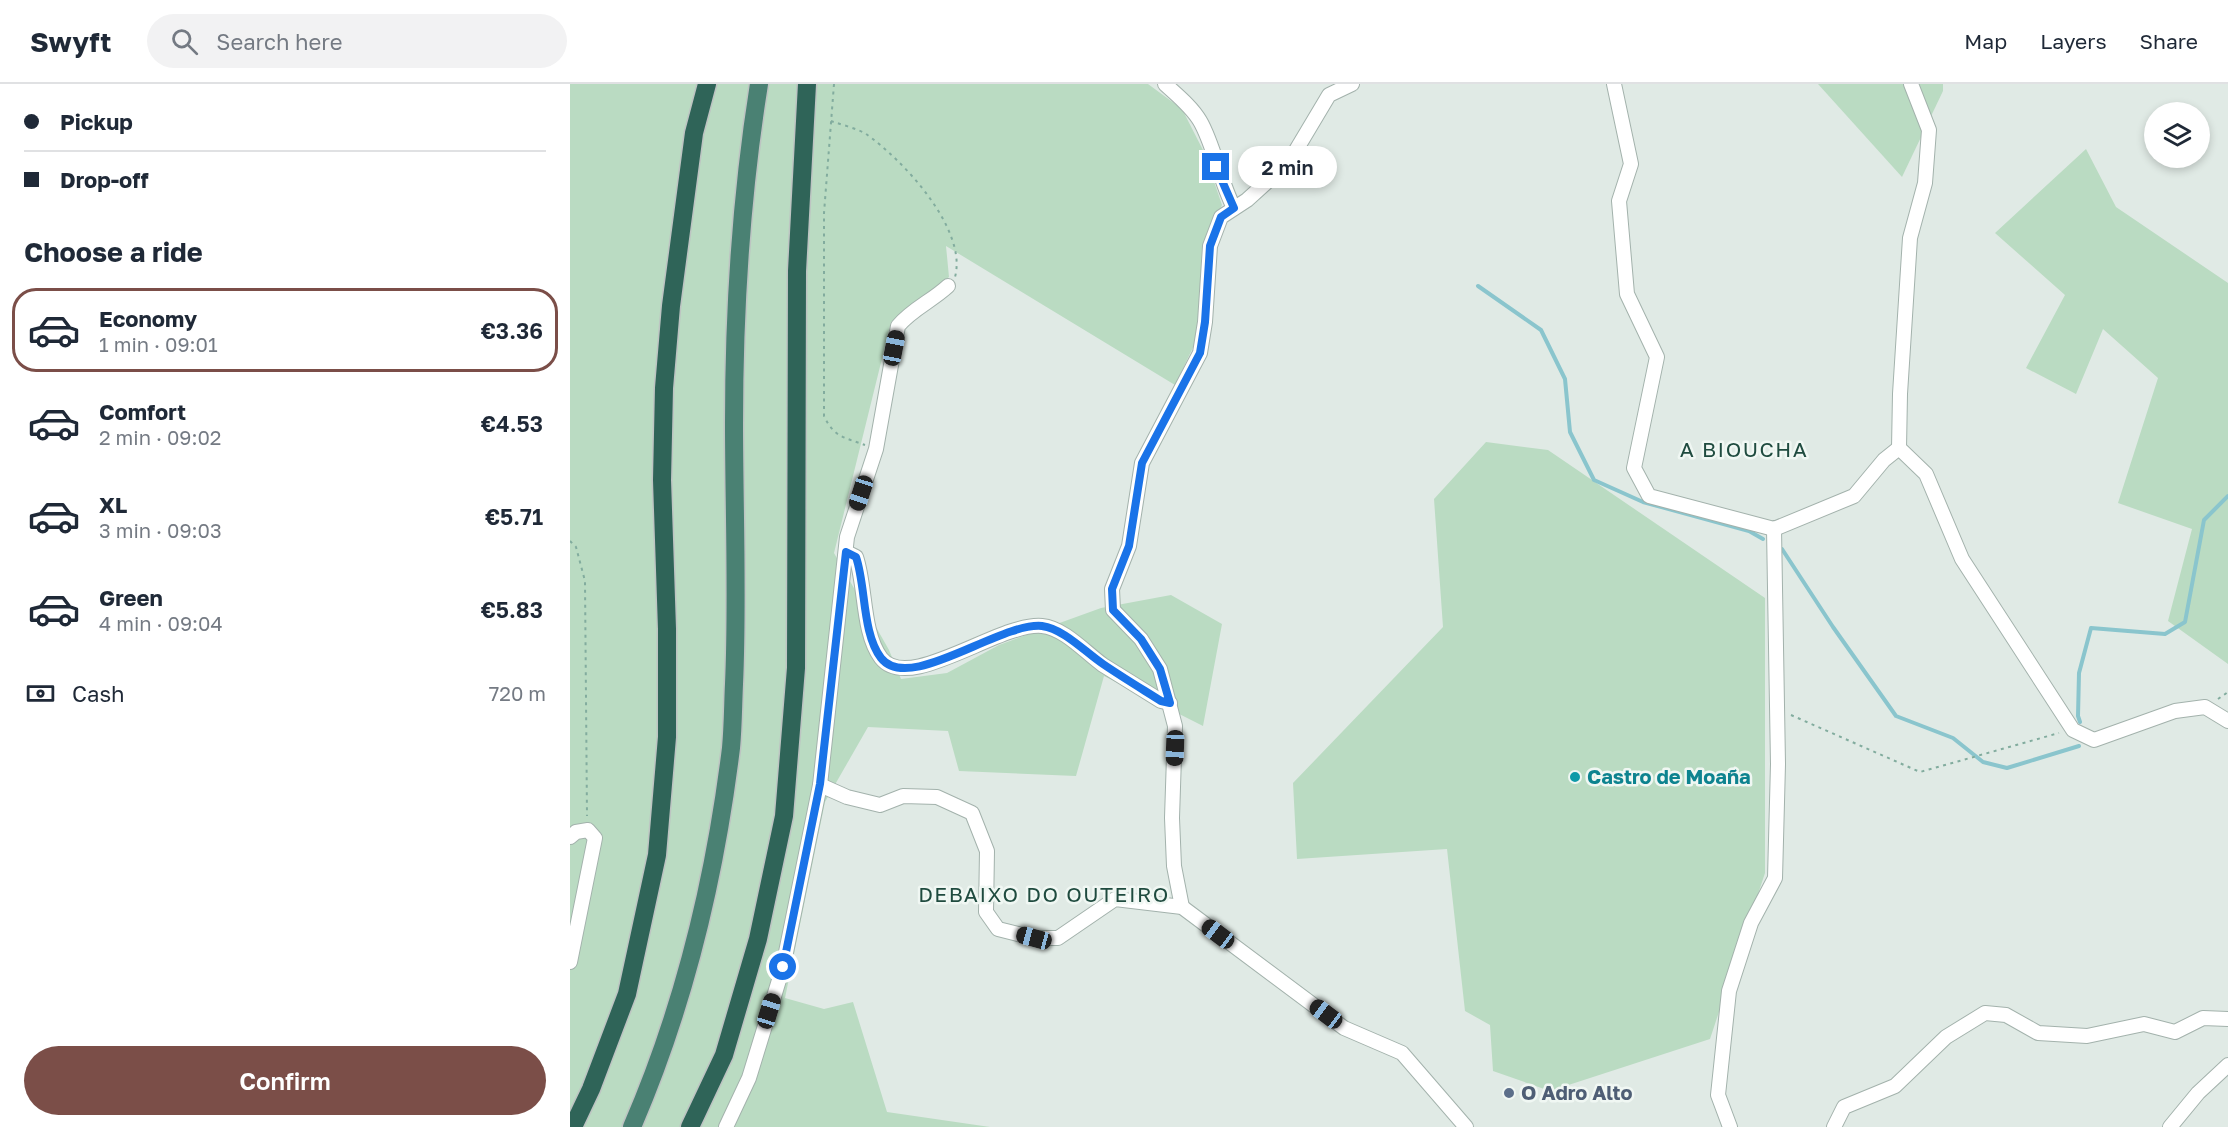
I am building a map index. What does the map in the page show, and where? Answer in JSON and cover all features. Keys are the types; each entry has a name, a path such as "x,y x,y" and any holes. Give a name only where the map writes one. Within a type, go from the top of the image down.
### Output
{"highway":[{"path":"573,1127 591,1089 627,994 657,855 666,737 667,629 662,480 664,388 671,306 694,133 708,84"},
{"path":"632,1127 653,1079 684,984 706,896 731,746 736,633 734,420 740,241 759,84"},
{"path":"690,1127 724,1055 759,939 784,816 796,668 796,271 807,84"}],"street":[{"path":"1165,84 1200,122 1223,187 1234,208"},
{"path":"1182,907 1174,867 1172,818 1175,726 1170,703 1160,669 1141,639 1113,610 1112,589 1129,546 1142,463 1200,353 1205,322 1210,246 1221,217 1289,162 1329,95 1352,84"},
{"path":"1614,84 1630,164 1620,201 1627,294 1657,357 1634,468 1649,496 1774,530 1854,495 1884,460 1899,448"},
{"path":"1911,84 1929,130 1925,183 1910,238 1900,394 1899,448 1926,474 1962,560 2073,729 2094,740 2175,711 2205,707 2228,721"},
{"path":"726,1127 749,1078 783,967 820,784 847,537 876,449 898,326 909,313 933,300 948,286"},
{"path":"1730,1127 1718,1095 1730,991 1751,923 1775,878 1778,764 1774,530"},
{"path":"846,552 856,557 862,574 870,634 881,658 900,670 921,668 1000,634 1040,626 1056,630 1104,665 1161,701 1170,703"},
{"path":"820,784 847,797 880,805 903,796 937,797 972,813 987,850 986,912 998,929 1034,938 1058,938 1115,899 1182,907 1344,1028 1402,1053 1446,1098 1466,1127"},
{"path":"570,837 576,832 588,830 595,838 570,962"},
{"path":"1834,1127 1844,1107 1895,1086 1946,1037 1985,1013 2006,1015 2038,1033 2087,1036 2144,1024 2175,1032 2203,1018 2228,1019"},
{"path":"2170,1127 2198,1093 2228,1065"}],"path":[{"path":"834,84 824,213 824,416 830,429 836,435 876,449"},
{"path":"831,121 864,133 897,161 927,194 943,219 954,243 958,264 956,276 948,286"},
{"path":"570,541 576,547 585,581 588,830"},
{"path":"1777,709 1920,772 2073,729"}],"green space":[{"path":"570,84 1148,84 1182,109 1204,152 1222,205 1202,248 1198,337 1175,385 946,246 949,277 891,322 834,553 889,650 901,679 947,673 999,645 1101,608 1171,595 1222,624 1203,726 1104,676 1076,776 959,771 948,731 868,727 825,802 785,998 824,1009 853,1002 887,1112 990,1127 570,1127"},
{"path":"1818,84 1943,84 1943,91 1902,177"},
{"path":"2086,149 2116,207 2228,283 2228,664 2168,621 2192,529 2118,503 2158,378 2103,329 2076,394 2026,368 2065,295 1995,233"},
{"path":"1486,442 1548,450 1765,598 1765,873 1710,1039 1550,1091 1493,1071 1490,1025 1465,1011 1447,849 1297,859 1293,783 1443,627 1434,499"}],"waterway":[{"path":"1478,286 1541,330 1565,379 1570,432 1594,480 1643,502 1749,531 1763,539"},
{"path":"2080,722 2078,716 2079,673 2091,628 2165,634 2185,622 2204,520 2228,496"},
{"path":"1782,549 1833,627 1896,716 1953,738 1983,762 2007,768 2079,746"}],"place":[{"name":"Castro de Moaña","path":"1575,777"},
{"name":"O Adro Alto","path":"1509,1093"}],"district":[{"name":"A BIOUCHA","path":"1744,450"},
{"name":"DEBAIXO DO OUTEIRO","path":"1044,895"}],"route":[{"path":"783,967 820,784 846,552 856,557 862,574 870,634 881,658 900,670 921,668 1000,634 1020,628 1049,627 1161,701 1170,703 1160,669 1141,639 1113,610 1112,589 1129,546 1142,463 1200,353 1205,322 1210,246 1221,217 1234,208 1216,167"}]}
